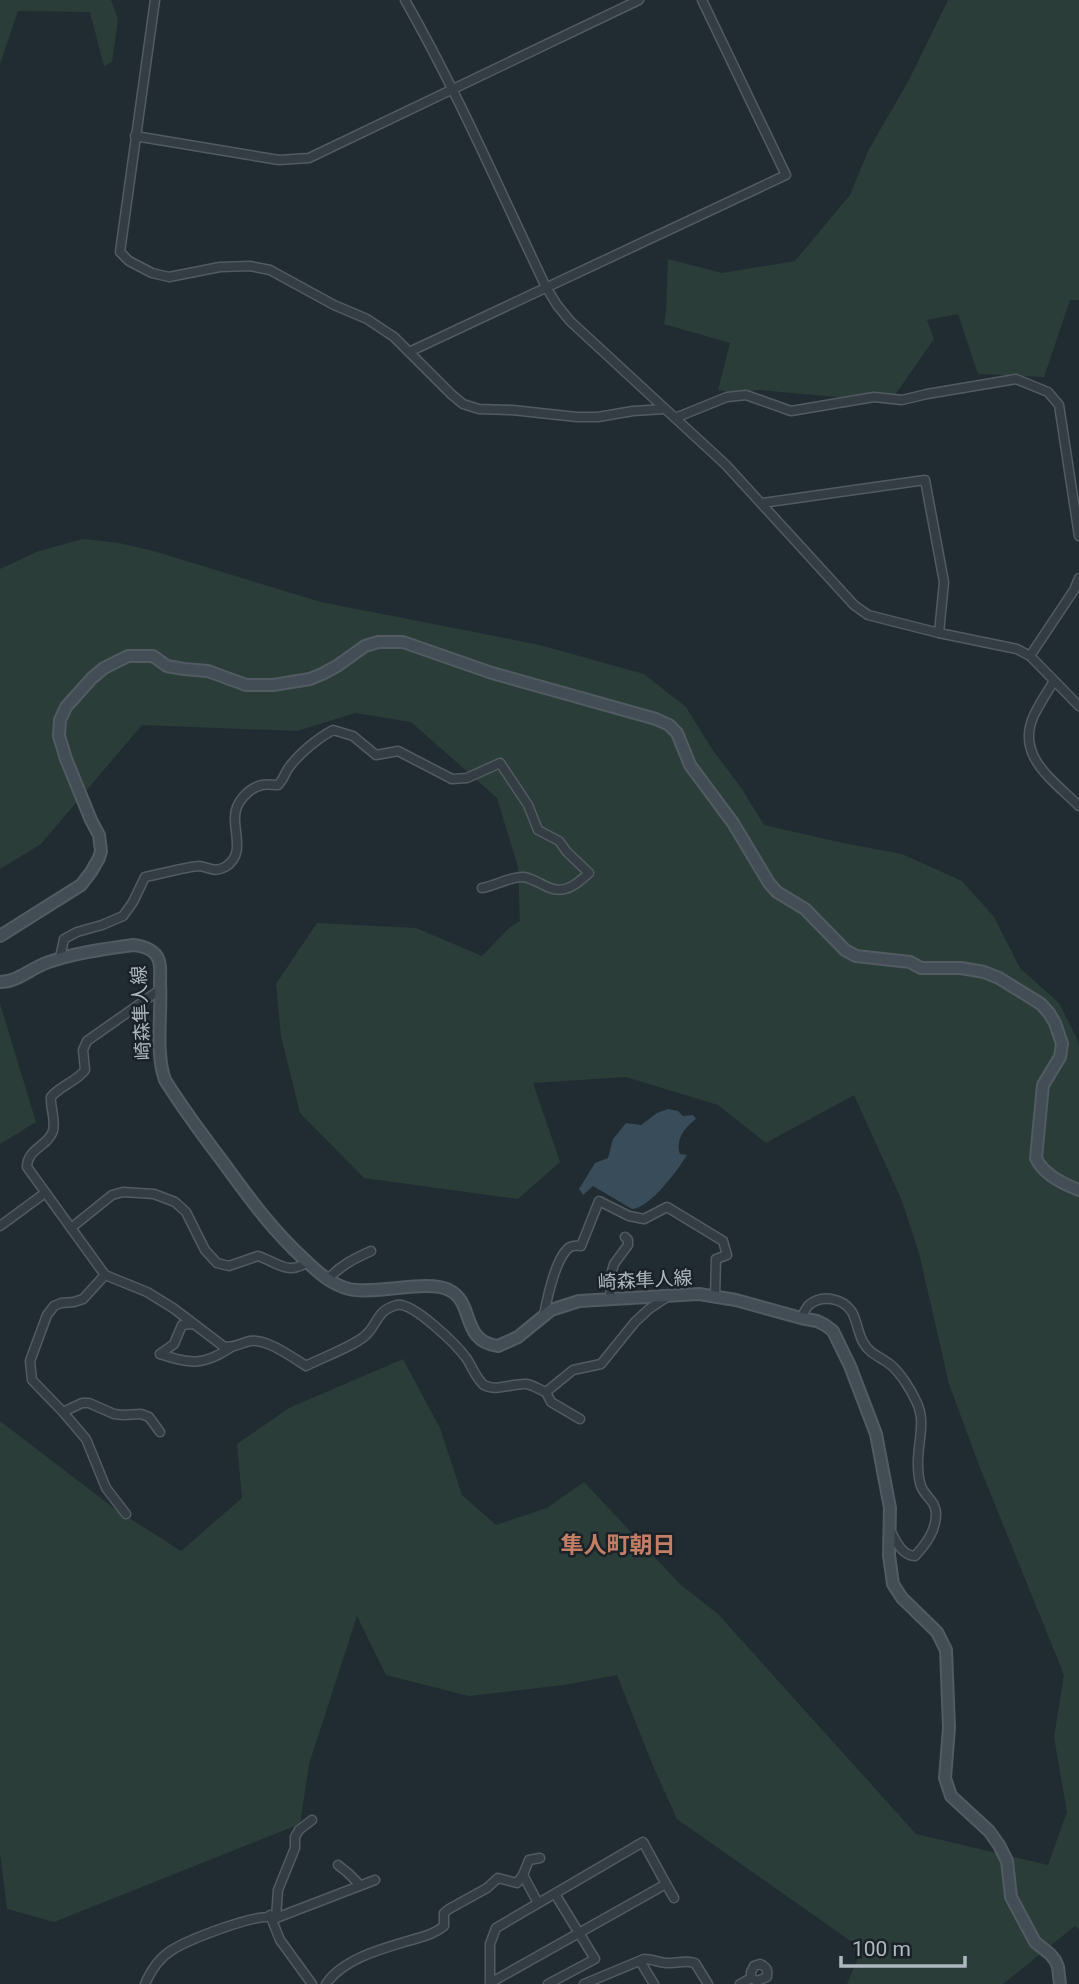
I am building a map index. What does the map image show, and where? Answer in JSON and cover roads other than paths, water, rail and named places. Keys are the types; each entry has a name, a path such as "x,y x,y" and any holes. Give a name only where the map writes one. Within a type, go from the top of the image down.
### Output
{"main road":[{"path":"0,936 81,885 99,858 99,835 58,736 60,720 66,707 104,668 128,656 153,656 167,666 208,671 246,685 273,685 310,679 322,674 365,646 378,642 402,642 492,673 669,725 677,733 690,765 733,823 769,883 777,892 805,909 845,950 856,956 910,962 921,968 961,968 984,972 999,978 1041,1004 1055,1023 1062,1044 1059,1057 1043,1085 1036,1158 1039,1165 1051,1175 1070,1187 1079,1189"},
{"name":"崎森隼人線","path":"0,982 10,982 60,958 133,945 142,946 152,952 159,961 160,1055 165,1080 268,1223 327,1280 348,1289 432,1287 449,1290 459,1298 473,1333 483,1342 498,1346 510,1341 551,1310 579,1301 699,1294 736,1300 817,1321 833,1331 876,1434 890,1508 889,1555 893,1584 902,1598 937,1632 946,1650 948,1728 945,1779 951,1796 989,1831 999,1844 1007,1861 1011,1897 1035,1942 1055,1960 1060,1984"}],"street":[{"path":"155,0 120,252 129,261 152,273 169,277 220,267 250,266 270,270 334,305 367,319 394,337 463,404 479,409 577,418 665,409"},
{"path":"405,0 452,88 546,287 570,321 726,465 854,605 868,615 1017,649 1030,656 1079,706"},
{"path":"135,136 279,160 309,158 639,0"},
{"path":"410,352 786,175 702,0"},
{"path":"675,418 727,397 747,395 791,411 874,397 902,400 1016,379 1048,392 1059,405 1079,536"},
{"path":"762,503 925,480 944,582 939,633"},
{"path":"1030,656 1074,590 1079,578"},
{"path":"1054,681 1033,717 1029,745 1037,764 1079,806"},
{"path":"60,958 64,940 77,932 123,916 145,877 198,866 212,871 225,867 234,859 238,845 234,815 246,793 262,785 278,785 284,779 288,767 323,735 333,730 353,736 376,755 398,751 452,779 467,778 500,763 528,805 538,830 559,841 589,873 568,889 552,889 523,877 494,887 482,888"},
{"path":"161,989 87,1041 83,1051 85,1070 81,1076 51,1097 54,1129 50,1137 29,1156 27,1167 105,1275 147,1292 215,1341 230,1348"},
{"path":"71,1227 113,1195 122,1192 154,1194 175,1202 186,1212 205,1250 217,1263 229,1266 258,1256 289,1269 299,1268 307,1262"},
{"path":"0,1226 45,1193"},
{"path":"544,1315 557,1267 568,1249 573,1245 581,1246 599,1201 629,1216 644,1219 667,1207 723,1241 727,1255 716,1259 715,1296"},
{"path":"610,1299 614,1264 628,1245 625,1237"},
{"path":"327,1280 347,1262 371,1251"},
{"path":"105,1275 83,1299 61,1303 47,1314 30,1361 32,1380 86,1439 106,1488 126,1514"},
{"path":"546,1392 573,1370 601,1364 635,1322 667,1297"},
{"path":"801,1318 808,1305 820,1299 829,1298 842,1303 851,1311 863,1343 897,1371 916,1401 922,1416 918,1463 921,1488 932,1500 936,1511 934,1528 915,1556 908,1556 891,1532"},
{"path":"194,1324 182,1325 174,1344 160,1354 197,1363 211,1360 230,1348 253,1340 275,1347 306,1366 368,1334 375,1320 383,1312 398,1305 409,1306 450,1338 482,1384 491,1388 527,1384 546,1392 551,1402 580,1419"},
{"path":"63,1412 89,1403 123,1415 141,1414 149,1417 160,1432"},
{"path":"312,1820 299,1830 295,1837 295,1848 278,1890 273,1917 280,1940 312,1984"},
{"path":"666,1884 490,1983 490,1944 496,1928 643,1842 674,1898"},
{"path":"326,1984 333,1974 352,1962 391,1946 436,1933 443,1926 444,1913 449,1909 487,1888 498,1878 517,1883 528,1860 540,1858"},
{"path":"338,1865 360,1885"},
{"path":"523,1875 538,1903"},
{"path":"148,1982 152,1969 172,1950 251,1918 273,1917 375,1880"},
{"path":"548,1984 594,1959 555,1894"},
{"path":"584,1984 601,1981 640,1961 654,1959 668,1964 684,1960 695,1963 708,1984"},
{"path":"640,1961 654,1984"},
{"path":"740,1984 751,1978"}],"water":[{"path":"668,1109 678,1111 683,1116 693,1115 696,1119 680,1139 680,1154 687,1155 655,1195 632,1209 593,1186 583,1195 579,1189 595,1163 608,1158 613,1139 626,1123 641,1125 657,1113"}],"district":[{"name":"隼人町朝日","path":"618,1545"}]}
